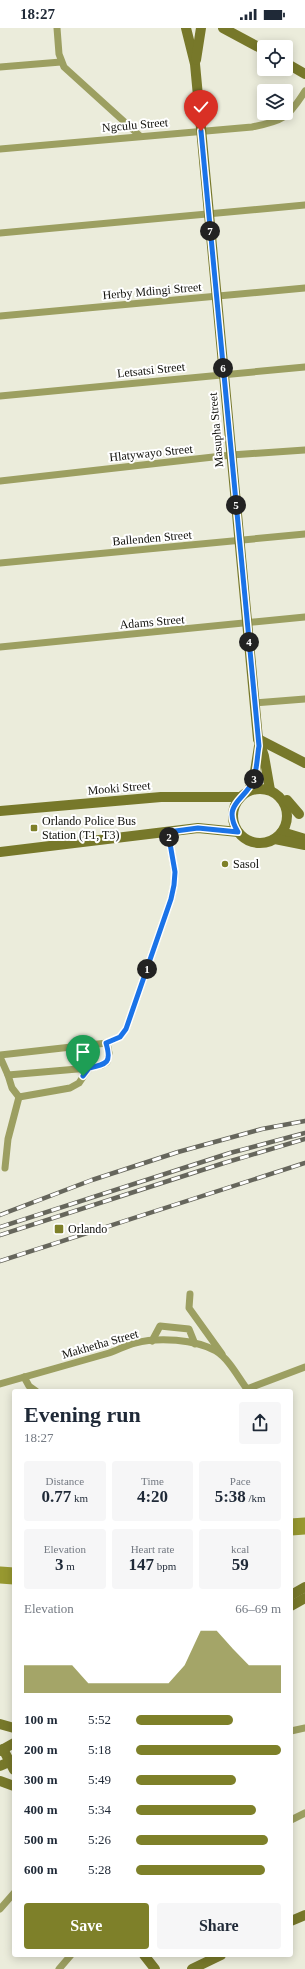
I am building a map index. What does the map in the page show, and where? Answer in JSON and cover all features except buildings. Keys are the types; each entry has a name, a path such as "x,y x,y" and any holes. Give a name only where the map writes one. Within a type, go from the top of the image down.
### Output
{"street":[{"path":"57,28 61,62 70,73 140,136"},
{"name":"Masupha Street","path":"186,28 195,64 258,742 254,778 249,790"},
{"name":"Masupha Street","path":"195,64 201,28"},
{"path":"223,28 257,46"},
{"path":"240,28 251,42"},
{"path":"0,67 61,62"},
{"path":"293,67 305,74"},
{"name":"Ngculu Street","path":"0,149 252,127 280,120 289,113 305,91"},
{"path":"0,232 305,205"},
{"name":"Herby Mdingi Street","path":"0,316 305,288"},
{"name":"Letsatsi Street","path":"0,396 305,367"},
{"name":"Hlatywayo Street","path":"0,481 231,455 305,450"},
{"name":"Ballenden Street","path":"0,563 305,534"},
{"name":"Adams Street","path":"0,647 247,624 305,617"},
{"path":"254,703 305,699"},
{"path":"258,742 305,763"},
{"name":"Masupha Street","path":"258,742 264,756 270,790"},
{"path":"264,756 276,786 302,816"},
{"path":"238,832 232,816 234,804 240,796 249,790 258,788 270,790 279,797 287,808 302,816"},
{"name":"Mooki Street","path":"0,811 161,797 240,796"},
{"path":"279,835 287,819 287,808"},
{"path":"0,852 198,828 238,832 250,841 259,843 279,835 305,839"},
{"path":"19,1097 12,1088 0,1056 106,1043 120,1037 126,1029 171,899 175,872 168,832"},
{"path":"279,835 305,846"},
{"path":"8,1075 89,1068 102,1065 107,1062 110,1057 106,1043"},
{"path":"19,1097 70,1088 79,1082 89,1068"},
{"path":"6,1168 8,1139 19,1097"},
{"path":"190,1294 189,1308 228,1362"},
{"path":"152,1341 160,1326 189,1329 195,1344"},
{"name":"Makhetha Street","path":"0,1384 114,1351 135,1343 152,1341 195,1344 217,1352 228,1362 247,1389"},
{"name":"Makhetha Street","path":"250,1389 305,1367"},
{"path":"24,1377 29,1386 33,1389"},
{"path":"293,1594 305,1587"},
{"path":"293,1605 305,1598"},
{"path":"0,1724 12,1727"},
{"path":"293,1731 305,1728"},
{"path":"12,1744 1,1748 12,1763"},
{"path":"0,1766 12,1764"},
{"path":"0,1781 12,1785"},
{"path":"293,1819 305,1813"},
{"path":"0,1909 12,1895"},
{"path":"293,1921 305,1915"},
{"path":"58,1969 69,1957"},
{"path":"146,1957 156,1969"},
{"path":"192,1969 217,1957"}],"waterway":[{"path":"293,1527 305,1526"},
{"path":"0,1575 12,1576"}],"railway":[{"path":"0,1215 92,1180 178,1152 262,1129 305,1121"},
{"path":"0,1227 230,1153 305,1133"},
{"path":"0,1235 224,1163 305,1139"},
{"path":"0,1261 305,1163"}],"place":[{"name":"Orlando Police Bus Station (T1, T3)","path":"34,828"},
{"name":"Sasol","path":"225,864"},
{"name":"Orlando","path":"59,1229"}],"route":[{"path":"83,1076 89,1068 102,1065 107,1062 110,1057 106,1043 120,1037 126,1029 156,945 174,885 175,872 168,832 198,828 238,832 233,822 233,808 240,796 249,790 254,778 259,746 201,131"}]}
